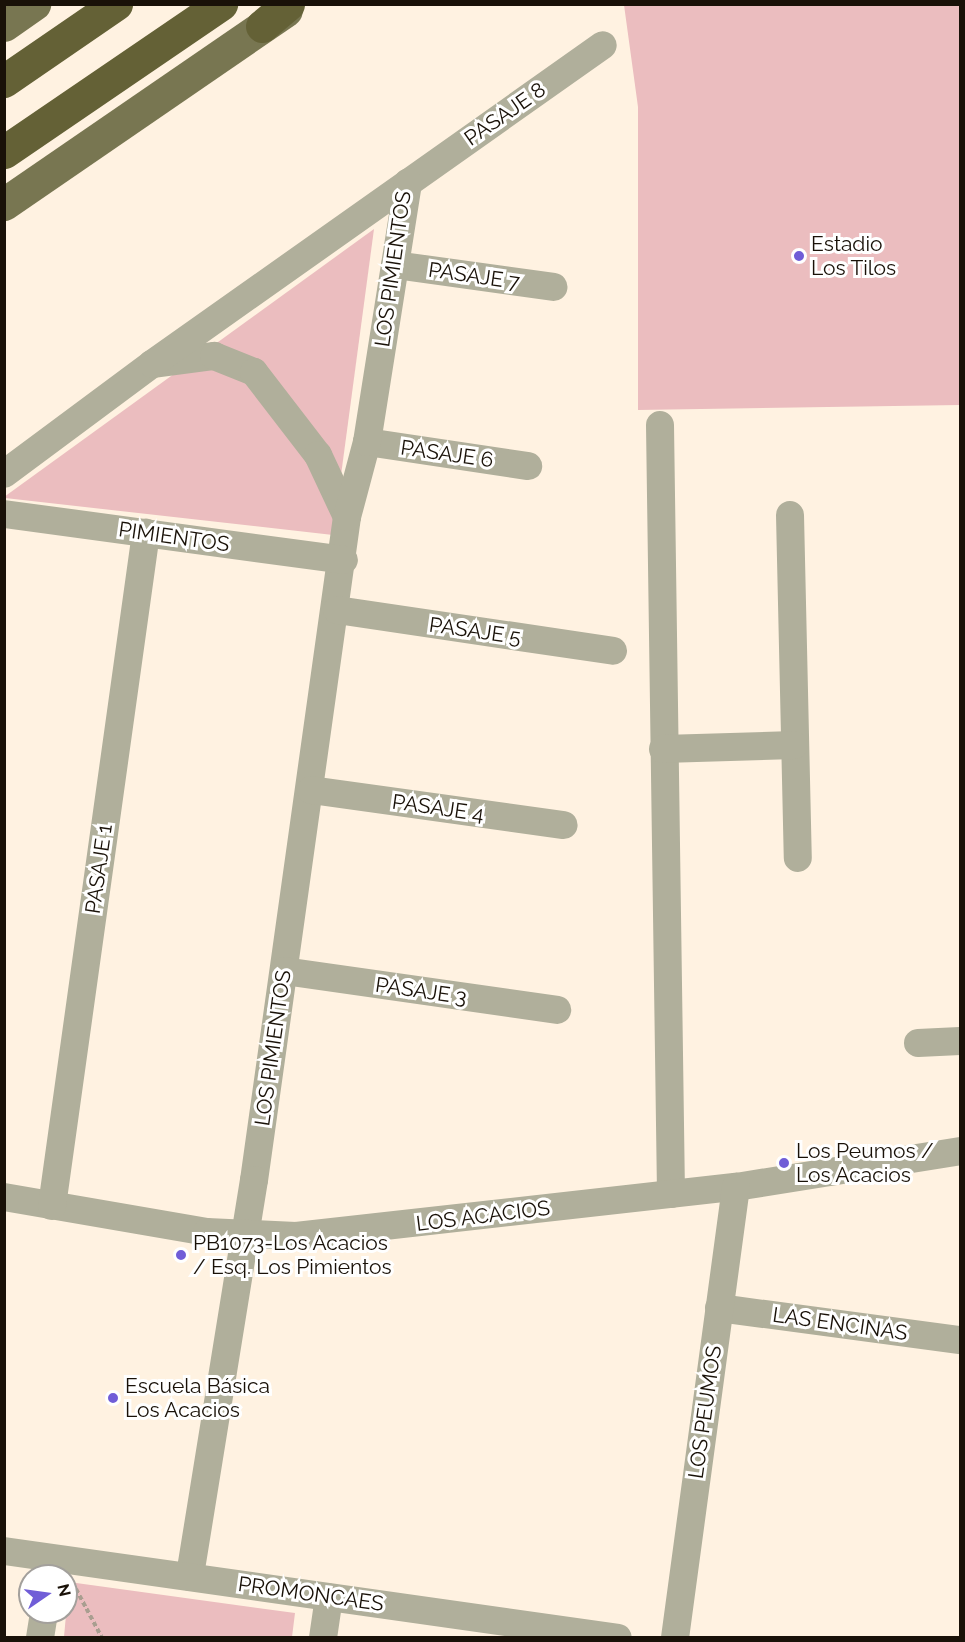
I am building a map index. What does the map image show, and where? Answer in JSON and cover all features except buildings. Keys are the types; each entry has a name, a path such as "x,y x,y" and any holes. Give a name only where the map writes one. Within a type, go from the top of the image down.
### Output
{"highway":[{"path":"4,81 116,4"},
{"path":"4,152 221,4"},
{"path":"262,26 288,4"}],"main road":[{"path":"4,25 34,4"},
{"path":"4,204 295,4"}],"street":[{"name":"PASAJE 8","path":"408,182 603,45"},
{"name":"LOS PIMIENTOS","path":"190,1577 311,790 344,560 347,517 367,442 408,182"},
{"name":"LOS PIMIENTOS","path":"4,474 152,364 408,182"},
{"name":"PASAJE 7","path":"395,265 553,287"},
{"name":"LOS PIMIENTOS","path":"152,364 213,356 254,372 318,455 347,517"},
{"path":"660,425 671,1194"},
{"name":"PASAJE 6","path":"367,442 528,466"},
{"name":"PIMIENTOS","path":"4,514 344,560"},
{"path":"790,515 798,858"},
{"name":"PASAJE 1","path":"52,1206 146,533"},
{"name":"PASAJE 5","path":"337,610 612,651"},
{"path":"663,749 794,745"},
{"name":"PASAJE 4","path":"311,790 564,825"},
{"name":"PASAJE 3","path":"284,971 557,1010"},
{"path":"918,1043 960,1041"},
{"name":"LOS ACACIOS","path":"4,1197 243,1235 347,1232 736,1187 960,1151"},
{"name":"LOS PEUMOS","path":"675,1638 736,1187"},
{"name":"LAS ENCINAS","path":"719,1308 960,1340"},
{"name":"PROMONCAES","path":"4,1551 41,1564"},
{"name":"PROMONCAES","path":"78,1569 190,1577 618,1638"},
{"path":"323,1638 329,1597"}],"path":[{"path":"78,1593 102,1638"}],"shaded area":[{"name":"Estadio Los Tilos","path":"624,5 960,5 960,405 638,410 638,107"},
{"path":"374,229 333,535 4,497"},
{"path":"78,1583 295,1613 292,1637 64,1637 65,1624 78,1624"}],"place":[{"name":"Estadio Los Tilos","path":"799,256"},
{"name":"Los Peumos / Los Acacios","path":"784,1163"},
{"name":"PB1073-Los Acacios / Esq. Los Pimientos","path":"181,1255"},
{"name":"Escuela Básica Los Acacios","path":"113,1398"}]}
